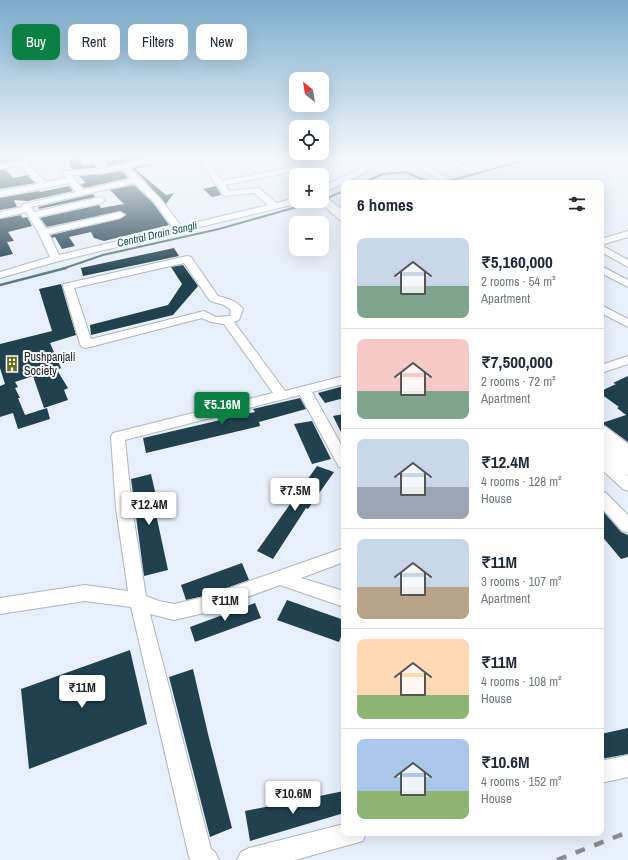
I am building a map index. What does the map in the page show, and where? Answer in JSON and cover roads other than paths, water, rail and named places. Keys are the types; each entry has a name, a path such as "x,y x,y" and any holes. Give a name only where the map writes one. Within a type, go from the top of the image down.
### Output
{"main road":[{"path":"329,205 341,215"},
{"path":"604,448 628,468"}],"street":[{"path":"56,259 43,232 26,206 64,197"},
{"path":"154,197 179,230"},
{"path":"264,197 274,206"},
{"path":"0,215 30,212 101,200"},
{"path":"0,275 56,259 289,203"},
{"path":"43,232 120,215"},
{"path":"604,233 623,236"},
{"path":"604,241 623,236"},
{"path":"604,250 628,264"},
{"path":"204,314 86,344 68,286 187,259 214,299 228,302 237,310 235,318 218,321 208,319 203,311 205,305 214,299"},
{"path":"604,271 628,284"},
{"path":"604,310 628,324"},
{"path":"227,320 282,396"},
{"path":"604,368 628,360"},
{"path":"207,860 201,857 138,601 124,508 118,437 341,381"},
{"path":"304,390 341,458"},
{"path":"604,432 628,452"},
{"path":"604,464 628,485"},
{"path":"604,500 628,526"},
{"path":"0,606 84,593 107,595 138,601 158,609 174,612 204,605 341,557"},
{"path":"280,578 341,598"},
{"path":"604,771 628,766"},
{"path":"249,860 344,836"}],"waterway":[{"name":"Central Drain Sangli","path":"62,269 103,255 219,229 293,208"},
{"name":"Central Drain Sangli","path":"0,285 66,268"}],"railway":[{"path":"557,860 628,832"}],"place":[{"name":"Pushpanjali Society","path":"12,364"}]}
